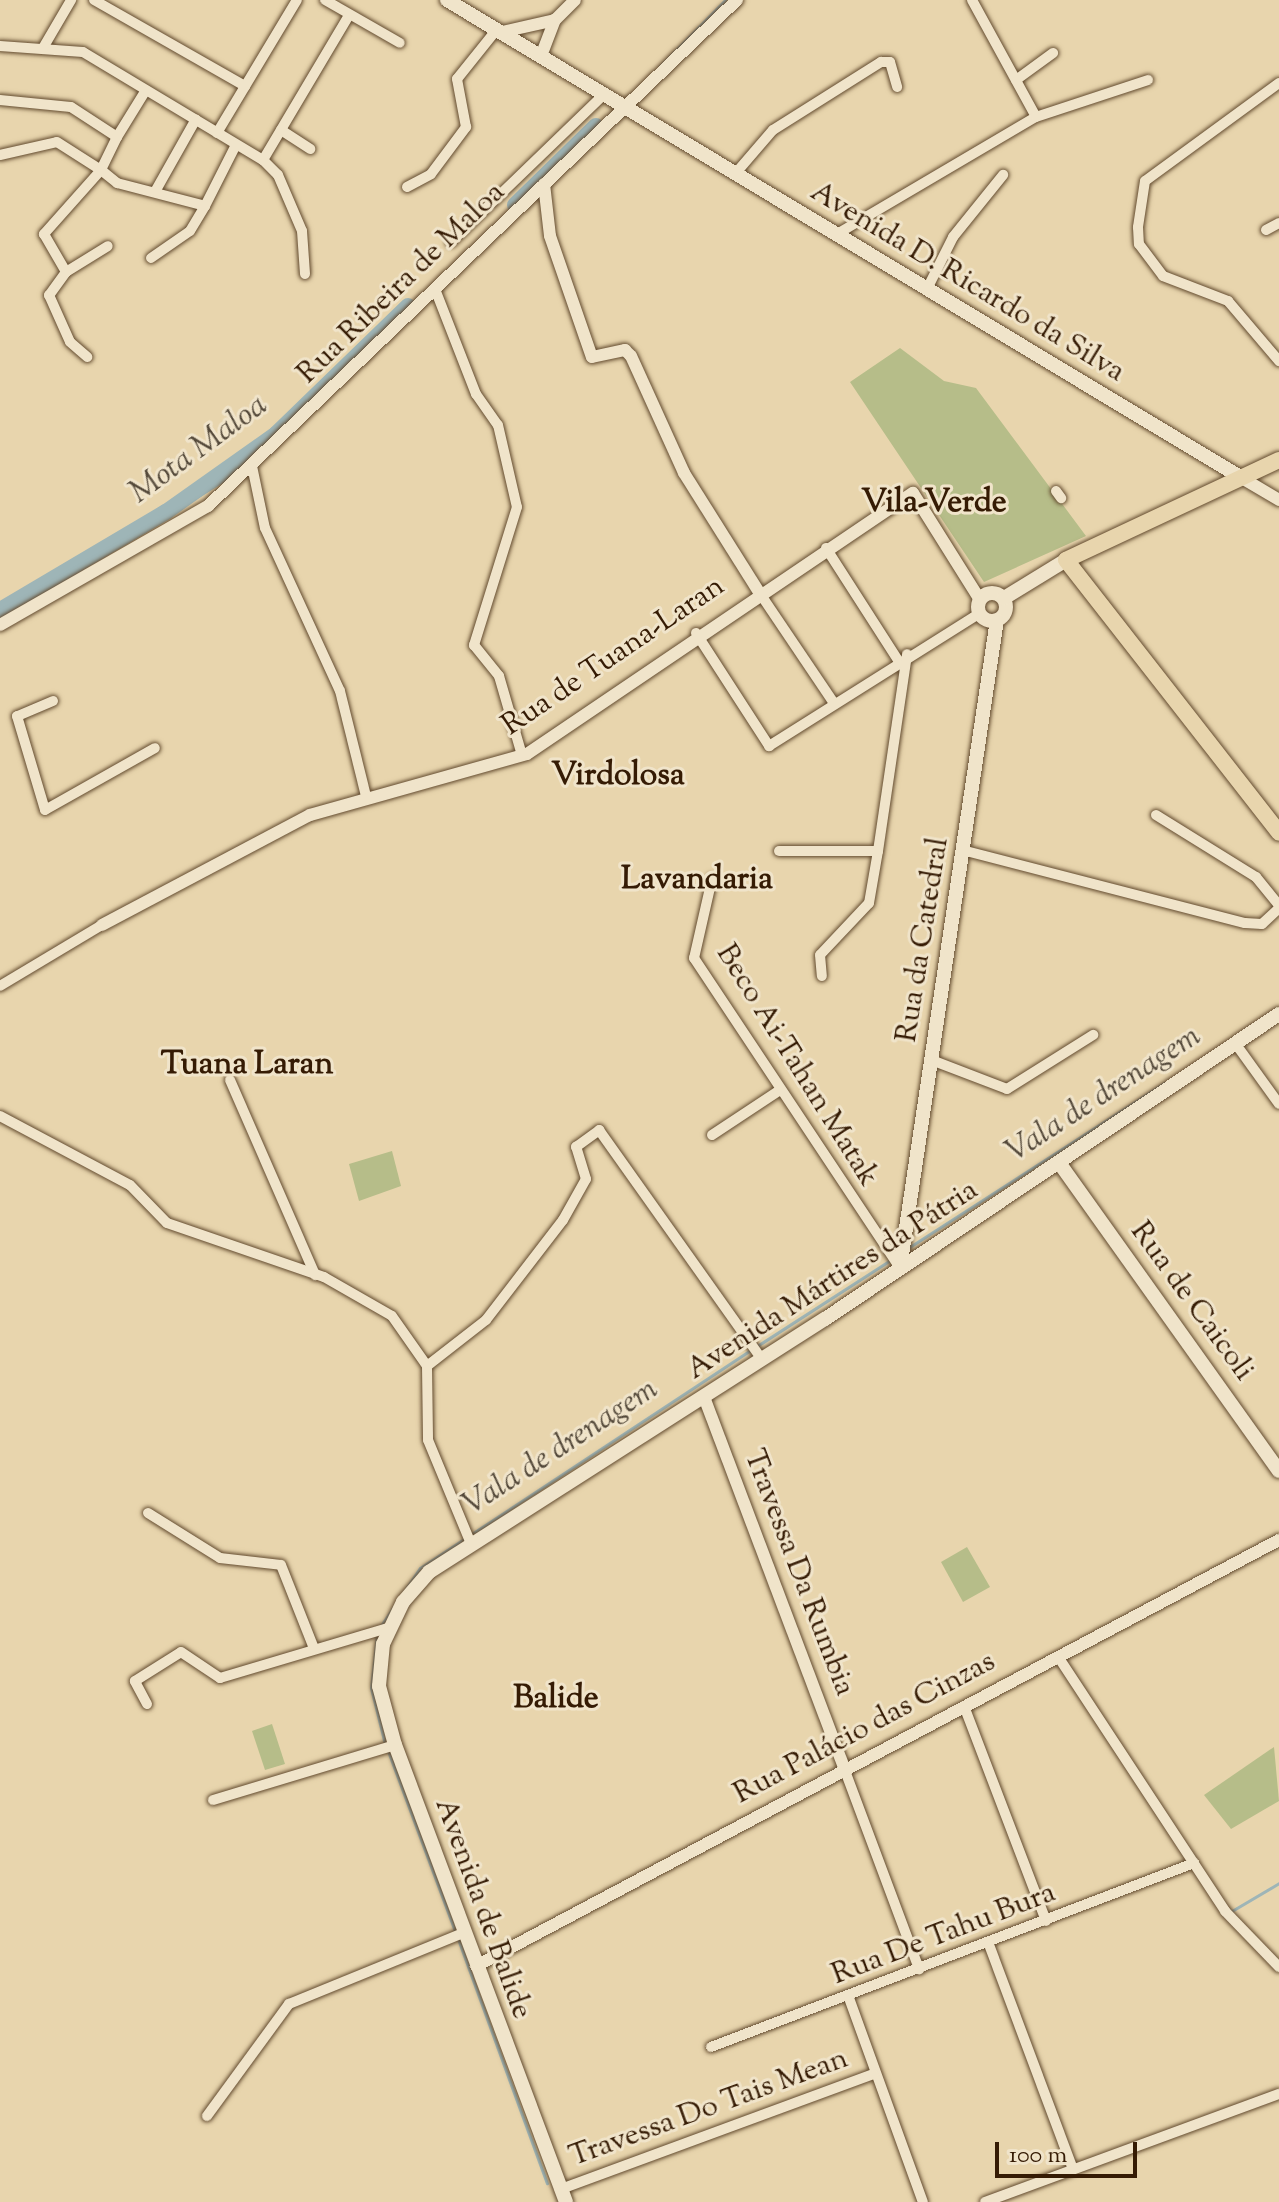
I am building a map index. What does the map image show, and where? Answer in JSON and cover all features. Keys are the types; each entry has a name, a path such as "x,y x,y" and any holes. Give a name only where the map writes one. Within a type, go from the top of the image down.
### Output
{"main road":[{"path":"447,0 606,94"},
{"name":"Avenida D. Ricardo da Silva","path":"606,94 1242,478"},
{"path":"997,620 980,606 991,592 1004,598 1066,560 1279,460"},
{"path":"1066,560 1279,833"},
{"name":"Rua da Catedral","path":"900,1268 909,1231 966,851 997,620 1006,611 1004,598"},
{"name":"Avenida Mártires da Pátria","path":"388,1628 429,1572 1060,1164 1279,1014"},
{"name":"Rua de Caicoli","path":"1060,1164 1279,1471"},
{"name":"Avenida de Balide","path":"388,1628 379,1686 395,1745 459,1934 476,1966 564,2195"}],"street":[{"path":"43,48 71,0"},
{"path":"94,0 245,86"},
{"path":"217,133 297,0"},
{"path":"325,0 400,43"},
{"path":"541,56 555,20 575,0"},
{"name":"Rua Ribeira de Maloa","path":"0,625 208,506 737,0"},
{"path":"972,0 1036,117"},
{"path":"263,160 349,15"},
{"path":"407,187 431,174 466,127 470,116 457,79 500,30 555,20"},
{"path":"0,46 83,52 263,160 278,175 302,231 305,274"},
{"path":"1016,80 1053,53"},
{"path":"735,174 763,137 881,62 890,62 897,87"},
{"path":"837,234 1036,117 1148,80"},
{"path":"1279,83 1145,181 1138,227 1139,244 1163,276 1228,301 1279,361"},
{"path":"66,272 44,234 101,170 146,90"},
{"path":"451,242 606,94"},
{"path":"0,100 71,107 117,137"},
{"path":"156,190 196,119"},
{"path":"281,130 310,149"},
{"path":"0,155 57,142 117,183 156,190 205,206"},
{"path":"151,258 190,231 236,145"},
{"path":"927,289 953,237 1003,175"},
{"path":"544,184 550,236 592,357 625,350 631,356 684,473 834,703"},
{"path":"1266,230 1279,223"},
{"path":"87,357 70,342 49,295 66,272 108,246"},
{"path":"435,289 476,394 498,425 518,511 485,591 474,645 499,676 522,755"},
{"path":"252,466 265,528 301,596 308,635 340,691 366,796"},
{"name":"Avenida D. Ricardo da Silva","path":"1242,478 1279,500"},
{"name":"Rua de Tuana-Laran","path":"0,986 102,925 292,823 366,796 522,755 696,633 913,493 980,606"},
{"path":"822,976 818,962 827,944 869,903 902,657 826,548"},
{"path":"696,633 769,746 980,606"},
{"path":"53,701 17,716 45,810 155,748"},
{"path":"966,851 1245,923 1262,924 1279,906 1256,877 1156,815"},
{"path":"779,851 878,851"},
{"name":"Beco Ai-Tahan Matak","path":"712,879 694,958 880,1243 900,1268"},
{"path":"934,1061 1007,1089 1093,1035"},
{"path":"1235,1043 1279,1104"},
{"path":"230,1080 315,1275"},
{"path":"712,1135 780,1090"},
{"path":"0,1116 130,1185 167,1223 315,1275 392,1316 427,1366 428,1440 471,1544"},
{"path":"427,1366 486,1320 563,1220 586,1179 576,1147 599,1130 762,1359"},
{"name":"Travessa Da Rumbia","path":"704,1397 844,1768"},
{"path":"148,1513 220,1558 281,1565 313,1646"},
{"name":"Rua Palácio das Cinzas","path":"476,1966 844,1768 1276,1543"},
{"path":"147,1704 135,1681 181,1652 220,1678 313,1646 369,1630 388,1628"},
{"path":"1059,1658 1247,1940 1279,1967"},
{"path":"964,1706 1046,1921"},
{"path":"213,1800 395,1745"},
{"path":"844,1768 919,1969"},
{"name":"Rua De Tahu Bura","path":"711,2047 849,1998 1194,1863"},
{"path":"207,2116 289,2004 459,1934"},
{"path":"988,1942 1073,2169"},
{"path":"849,1998 874,2074 923,2202"},
{"name":"Travessa Do Tais Mean","path":"564,2195 874,2074"},
{"path":"985,2202 1279,2094"}],"green space":[{"path":"900,348 944,381 976,388 1086,536 984,582 850,382"},
{"path":"392,1151 401,1186 359,1201 349,1164"},
{"path":"967,1547 990,1587 963,1602 941,1562"},
{"path":"272,1724 285,1764 265,1770 252,1731"},
{"path":"1274,1747 1279,1801 1231,1829 1204,1795"}],"waterway":[{"path":"659,67 725,0"},
{"name":"Mota Maloa","path":"515,205 596,126"},
{"name":"Mota Maloa","path":"0,610 166,512 276,434 408,306"},
{"path":"3,616 232,475"},
{"name":"Vala de drenagem","path":"908,1248 1164,1083"},
{"name":"Vala de drenagem","path":"757,1346 892,1259"},
{"name":"Vala de drenagem","path":"380,1627 420,1568 751,1350"},
{"name":"Vala de drenagem","path":"377,1634 371,1688 385,1744"},
{"name":"Vala de drenagem","path":"388,1751 455,1931"},
{"path":"1230,1912 1279,1883"},
{"name":"Vala de drenagem","path":"458,1939 547,2183"}],"district":[{"name":"Vila-Verde","path":"934,503"},
{"name":"Virdolosa","path":"618,776"},
{"name":"Lavandaria","path":"697,880"},
{"name":"Tuana Laran","path":"247,1065"},
{"name":"Balide","path":"556,1699"}]}
